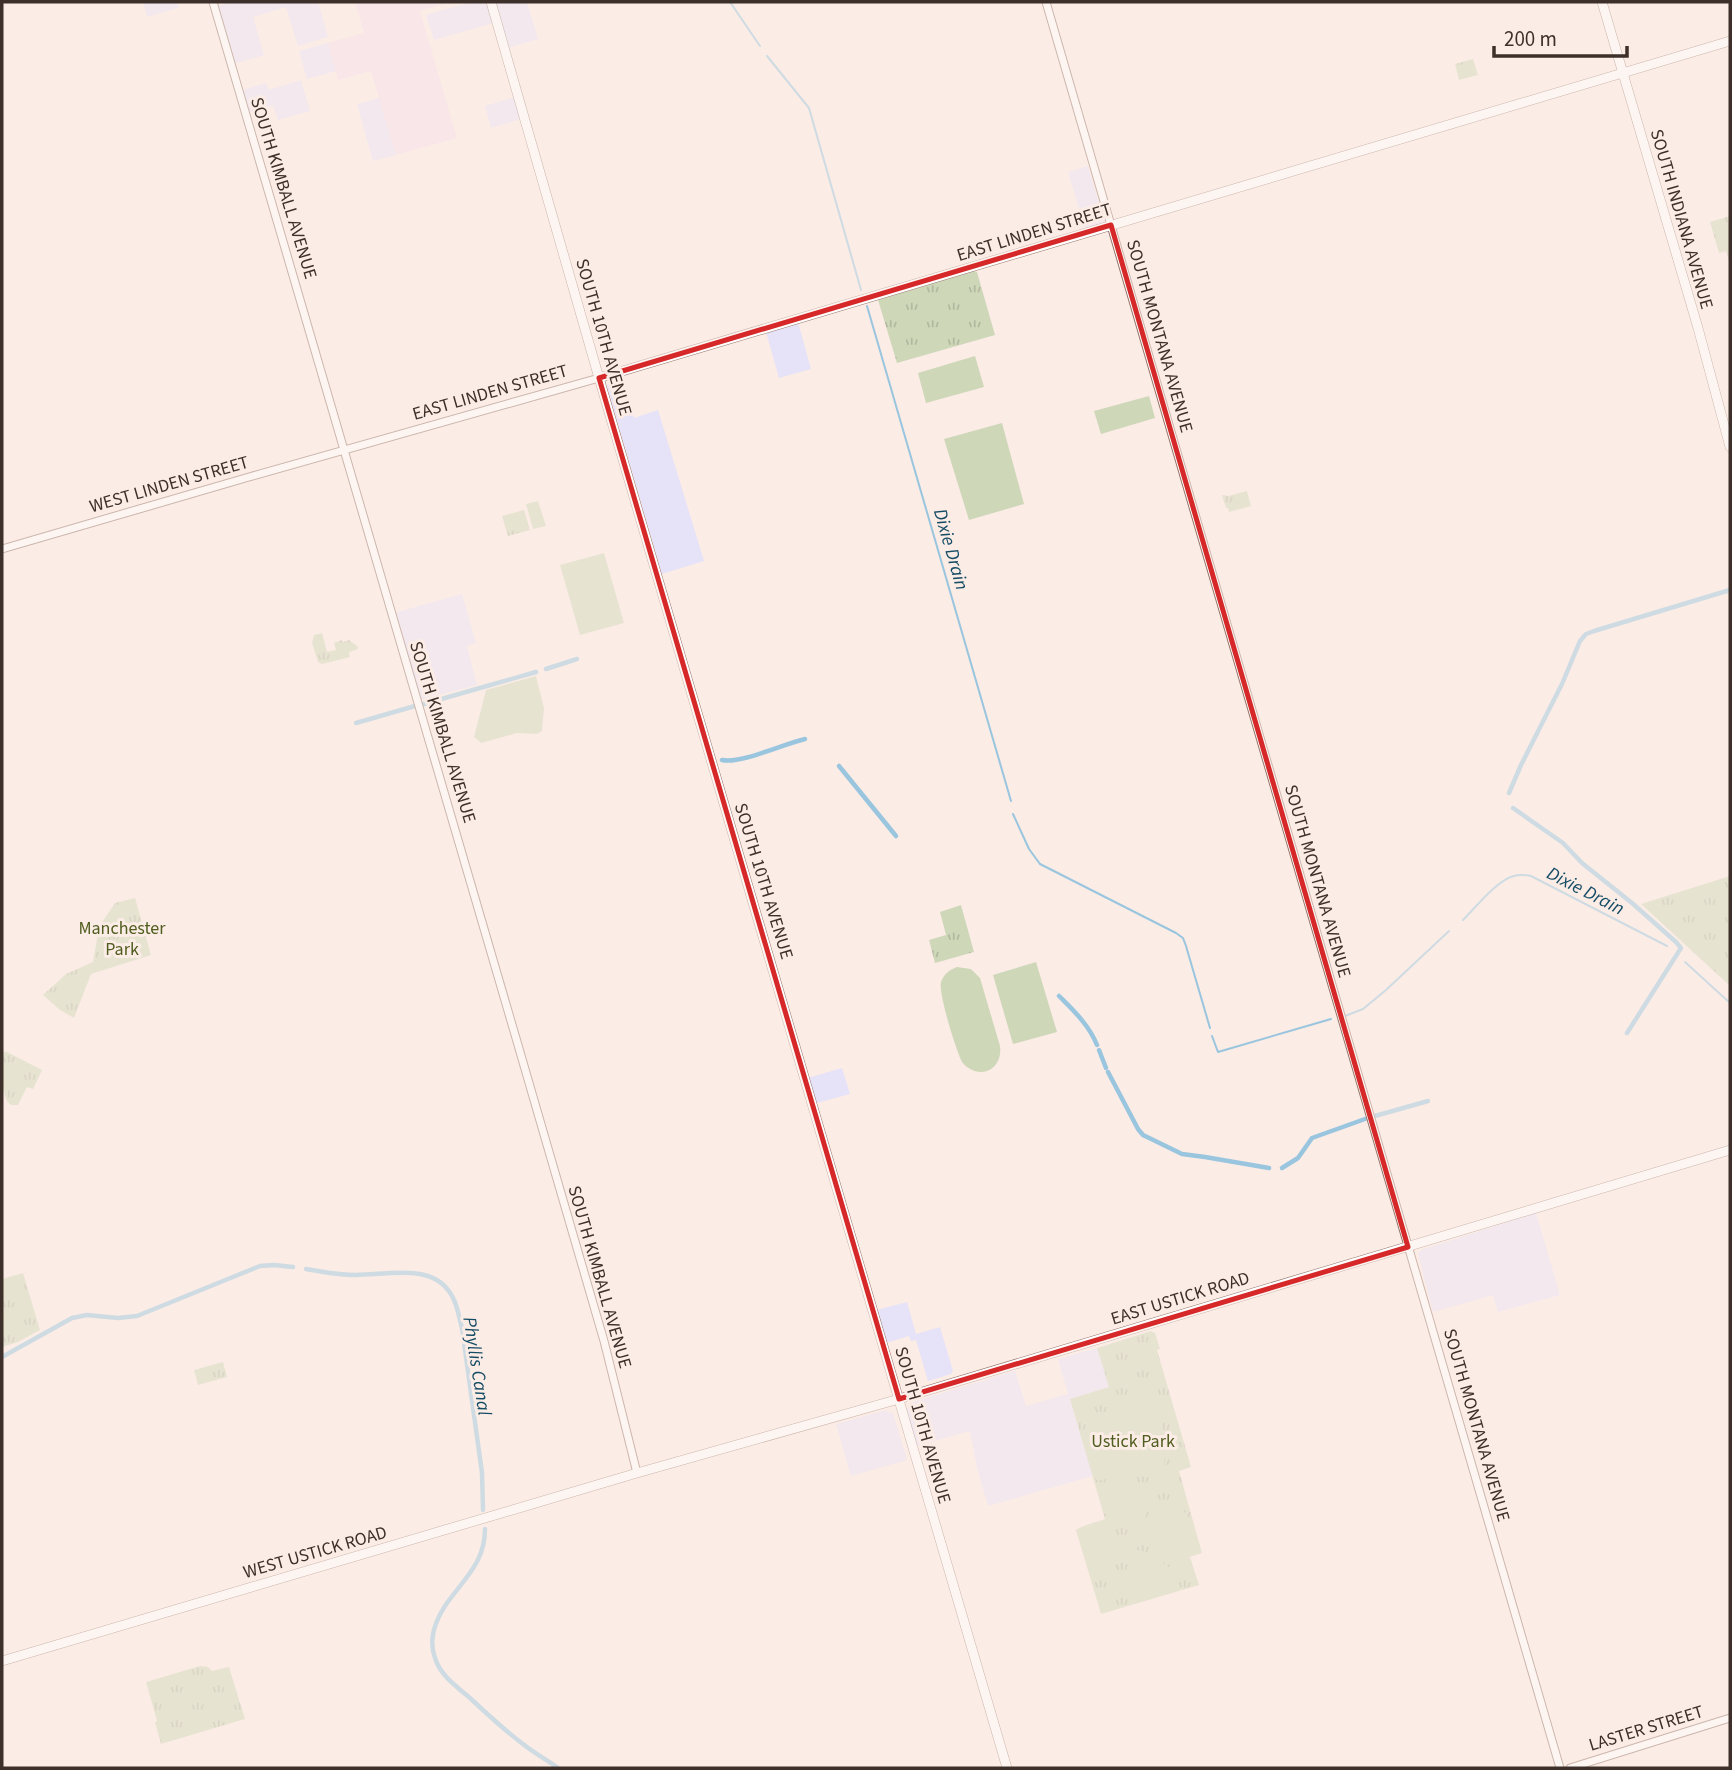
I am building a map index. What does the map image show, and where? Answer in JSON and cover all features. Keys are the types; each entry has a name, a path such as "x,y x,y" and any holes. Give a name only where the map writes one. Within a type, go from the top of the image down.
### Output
{"main road":[{"name":"SOUTH 10TH AVENUE","path":"491,2 1007,1768"},
{"name":"SOUTH INDIANA AVENUE","path":"1602,2 1698,328 1730,447"},
{"name":"EAST LINDEN STREET","path":"599,378 1730,41"},
{"name":"EAST USTICK ROAD","path":"637,1473 899,1399 1730,1150"},
{"name":"WEST USTICK ROAD","path":"2,1661 637,1473"}],"street":[{"name":"SOUTH KIMBALL AVENUE","path":"213,2 604,1341 637,1473"},
{"name":"SOUTH MONTANA AVENUE","path":"1046,2 1560,1768"},
{"name":"EAST LINDEN STREET","path":"345,450 599,378"},
{"name":"WEST LINDEN STREET","path":"2,550 345,450"},
{"name":"LASTER STREET","path":"1570,1768 1730,1718"}],"highlighted area":[{"path":"1111,225 1408,1247 899,1399 599,378"}],"shaded area":[{"path":"143,2 177,2 179,8 147,17"},
{"path":"231,2 318,2 328,37 298,46 286,7 253,17 264,55 234,64 217,6"},
{"path":"355,2 450,2 420,11 457,138 396,155 371,71 338,80 328,43 364,33"},
{"path":"472,2 487,2 493,23 434,40 426,15"},
{"path":"495,2 527,2 538,39 508,48"},
{"path":"328,43 336,71 307,79 299,51"},
{"path":"301,80 310,111 278,120 273,106 248,112 242,90 266,83 269,90"},
{"path":"515,97 521,119 491,128 485,106"},
{"path":"379,98 396,155 373,161 357,104"},
{"path":"1088,166 1105,223 1085,228 1068,172"},
{"path":"798,322 811,369 779,378 766,332"},
{"path":"621,377 634,418 658,410 704,561 662,574 607,386 610,380"},
{"path":"462,594 476,643 467,646 477,685 420,700 394,613"},
{"path":"842,1068 850,1094 817,1103 808,1078"},
{"path":"1536,1213 1560,1295 1498,1312 1493,1295 1433,1312 1418,1254 1421,1250"},
{"path":"907,1302 916,1334 940,1327 953,1371 951,1374 928,1381 916,1340 911,1341 909,1336 886,1343 877,1310"},
{"path":"1097,1348 1110,1388 1070,1399 1093,1476 988,1506 970,1431 916,1446 906,1409 910,1406 909,1403 1015,1371 1026,1406 1068,1394 1058,1359"},
{"path":"886,1410 893,1413 907,1460 851,1476 836,1424"}],"green space":[{"path":"1473,59 1478,75 1459,80 1455,64"},
{"path":"1730,216 1730,264 1726,251 1719,253 1710,222"},
{"path":"977,272 995,335 897,363 878,300"},
{"path":"975,356 984,387 926,403 918,373"},
{"path":"1149,396 1155,418 1101,434 1094,411"},
{"path":"1002,423 1024,504 969,520 944,439"},
{"path":"1247,491 1251,506 1229,512 1222,495"},
{"path":"538,501 546,526 533,529 526,504"},
{"path":"524,510 530,530 508,536 502,516"},
{"path":"604,553 624,623 580,635 560,565"},
{"path":"322,633 327,652 336,650 334,643 342,640 349,640 358,648 349,652 350,657 322,664 318,662 312,643 314,635"},
{"path":"536,676 544,708 542,731 537,734 517,733 481,743 474,737 486,690"},
{"path":"1730,876 1730,986 1641,904"},
{"name":"Manchester Park","path":"135,898 151,955 91,974 74,1018 60,1010 43,995 66,974 93,962 99,927 115,903"},
{"path":"961,905 974,952 935,963 929,940 946,935 940,912"},
{"path":"1036,962 1057,1032 1013,1044 993,975"},
{"path":"957,967 971,969 980,978 1000,1046 997,1062 993,1067 981,1072 968,1068 962,1062 942,997 941,982 947,973"},
{"path":"2,1052 42,1070 33,1089 27,1087 18,1105 11,1105 7,1101 2,1085"},
{"path":"23,1273 40,1330 2,1347 2,1279"},
{"name":"Ustick Park","path":"1151,1331 1155,1333 1160,1349 1157,1350 1191,1467 1179,1471 1202,1553 1190,1557 1199,1585 1101,1614 1076,1530 1105,1519 1070,1399 1109,1387 1097,1348"},
{"path":"223,1362 227,1377 198,1385 194,1370"},
{"path":"1130,1400 1160,1402 1165,1472 1163,1475 1096,1480 1087,1451 1090,1430 1106,1410"},
{"path":"1134,1484 1146,1486 1159,1493 1137,1529 1133,1530 1103,1512 1101,1503 1115,1489"},
{"path":"1170,1501 1185,1513 1192,1528 1192,1544 1185,1562 1146,1536"},
{"path":"1096,1522 1127,1541 1107,1578 1091,1578 1076,1530"},
{"path":"1141,1550 1178,1573 1166,1586 1150,1595 1142,1596 1125,1592 1117,1586 1137,1551"},
{"path":"200,1666 208,1667 212,1671 229,1667 245,1719 161,1744 146,1682"}],"waterway":[{"name":"Dixie Drain","path":"730,2 760,46"},
{"name":"Dixie Drain","path":"767,56 809,108 861,290"},
{"name":"Dixie Drain","path":"867,306 1011,801"},
{"path":"1509,793 1580,641 1586,634 1730,590"},
{"path":"546,669 577,659"},
{"path":"424,704 536,672"},
{"path":"356,723 415,706"},
{"path":"722,760 740,759 805,739"},
{"path":"839,766 896,836"},
{"path":"1513,808 1563,843 1582,863 1632,903 1681,948 1627,1033"},
{"name":"Dixie Drain","path":"1013,814 1029,849 1040,864 1183,938 1210,1028"},
{"name":"Dixie Drain","path":"1463,920 1501,883 1514,876 1527,875 1667,946"},
{"name":"Dixie Drain","path":"1345,1016 1363,1009 1449,931"},
{"name":"Dixie Drain","path":"1685,962 1730,1003"},
{"path":"1059,996 1076,1013 1097,1045"},
{"name":"Dixie Drain","path":"1212,1036 1218,1052 1331,1019"},
{"path":"1099,1050 1106,1068"},
{"path":"1108,1072 1143,1135 1182,1154 1269,1168"},
{"path":"1375,1116 1428,1101"},
{"path":"1282,1168 1298,1158 1312,1138 1365,1119"},
{"name":"Phyllis Canal","path":"2,1357 72,1318 87,1315 118,1318 137,1316 260,1266 293,1267"},
{"name":"Phyllis Canal","path":"306,1269 350,1275 422,1274 444,1285 452,1296 462,1328 482,1473 483,1510"},
{"name":"Phyllis Canal","path":"485,1529 478,1560 447,1603 437,1622 432,1644 435,1658 441,1670 455,1685 509,1733 558,1768"}]}
